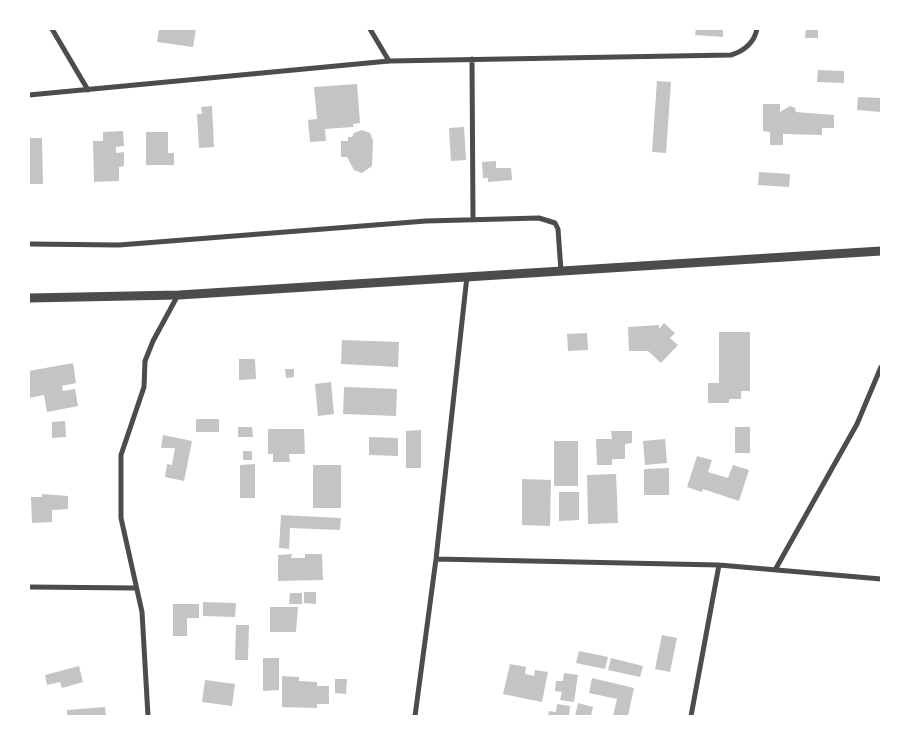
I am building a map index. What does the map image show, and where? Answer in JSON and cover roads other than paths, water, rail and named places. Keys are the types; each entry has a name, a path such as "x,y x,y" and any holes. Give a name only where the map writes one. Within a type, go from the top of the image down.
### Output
{"street":[{"path":"52,29 88,90"},
{"path":"370,29 390,61"},
{"path":"29,95 390,61 732,55 741,52 750,44 757,29"},
{"path":"472,59 473,219"},
{"path":"29,244 119,245 473,219 539,218 555,224 558,229 561,271"},
{"path":"29,298 179,295 881,251"},
{"path":"414,716 436,559 467,276"},
{"path":"148,716 142,612 122,518 121,454 144,387 145,362 153,341 179,295"},
{"path":"775,570 857,424 881,367"},
{"path":"436,559 719,565 881,580"},
{"path":"691,716 719,565"},
{"path":"29,587 136,588"}]}
